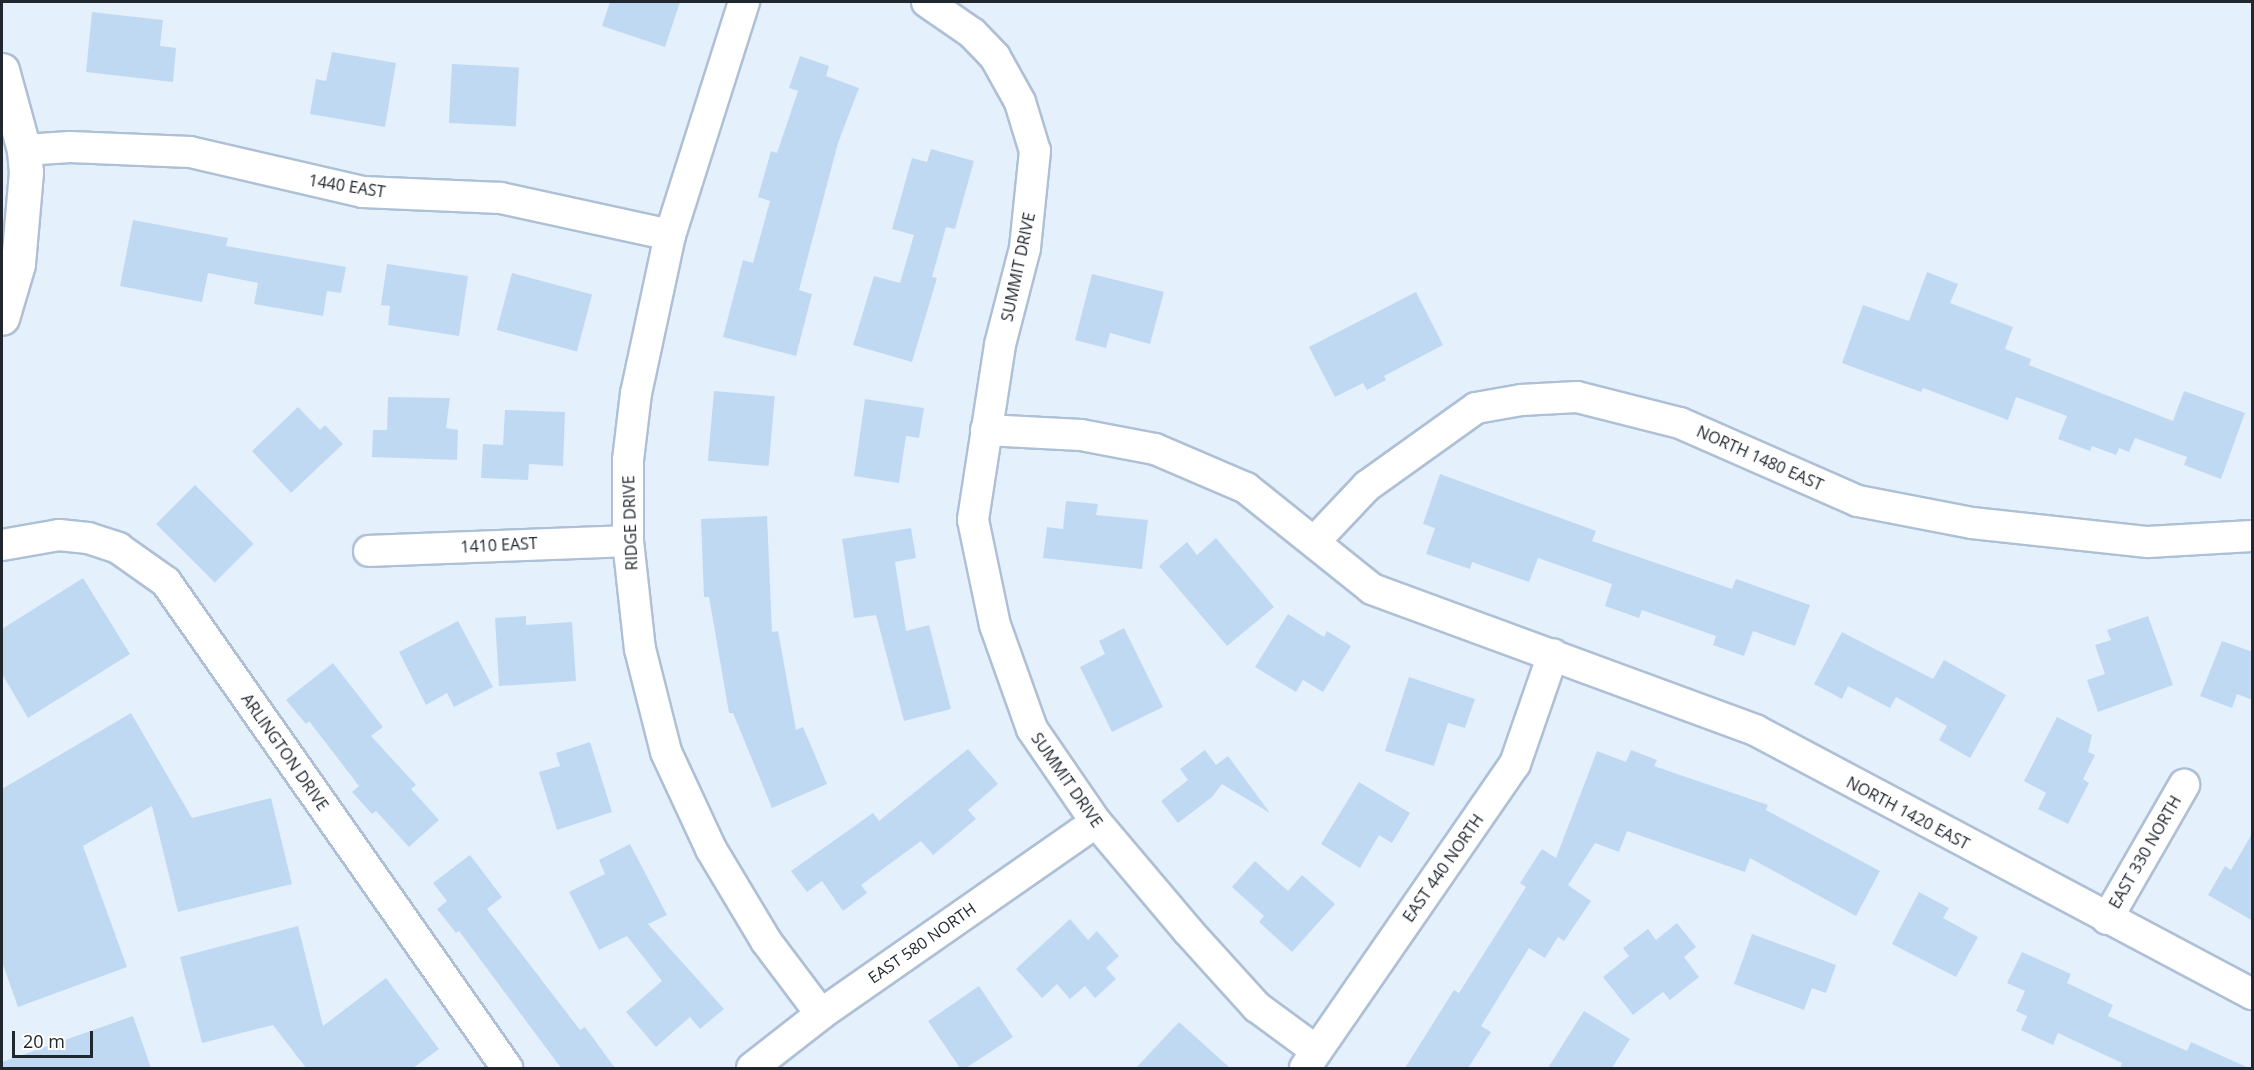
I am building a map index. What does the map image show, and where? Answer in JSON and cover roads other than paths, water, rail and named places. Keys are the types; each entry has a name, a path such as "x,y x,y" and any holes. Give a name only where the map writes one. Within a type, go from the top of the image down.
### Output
{"street":[{"name":"RIDGE DRIVE","path":"744,2 670,235 636,393 628,460 628,541 640,649 666,752 711,849 766,941 820,1014"},
{"name":"SUMMIT DRIVE","path":"927,2 972,33 995,57 1020,102 1035,151 1025,248 1000,345 973,520 995,625 1032,729 1096,822 1257,1007 1311,1060"},
{"path":"2,70 24,150 18,264 2,318"},
{"name":"1440 EAST","path":"24,150 70,147 190,152 363,192 501,198 670,235"},
{"name":"NORTH 1480 EAST","path":"1315,541 1366,486 1476,408 1521,399 1577,397 1680,423 1858,501 1972,523 2148,542 2253,536"},
{"path":"986,429 1082,435 1155,449 1246,488 1315,541 1372,589 1553,654"},
{"name":"ARLINGTON DRIVE","path":"2,545 59,536 88,538 118,548 166,582 507,1068"},
{"name":"1410 EAST","path":"369,551 628,541"},
{"name":"NORTH 1420 EAST","path":"1553,654 1755,730 2107,919 2253,994"},
{"name":"EAST 440 NORTH","path":"1311,1060 1515,764 1553,654"},
{"name":"EAST 330 NORTH","path":"2107,919 2184,785"},
{"name":"EAST 580 NORTH","path":"752,1068 820,1014 1096,822"}]}
